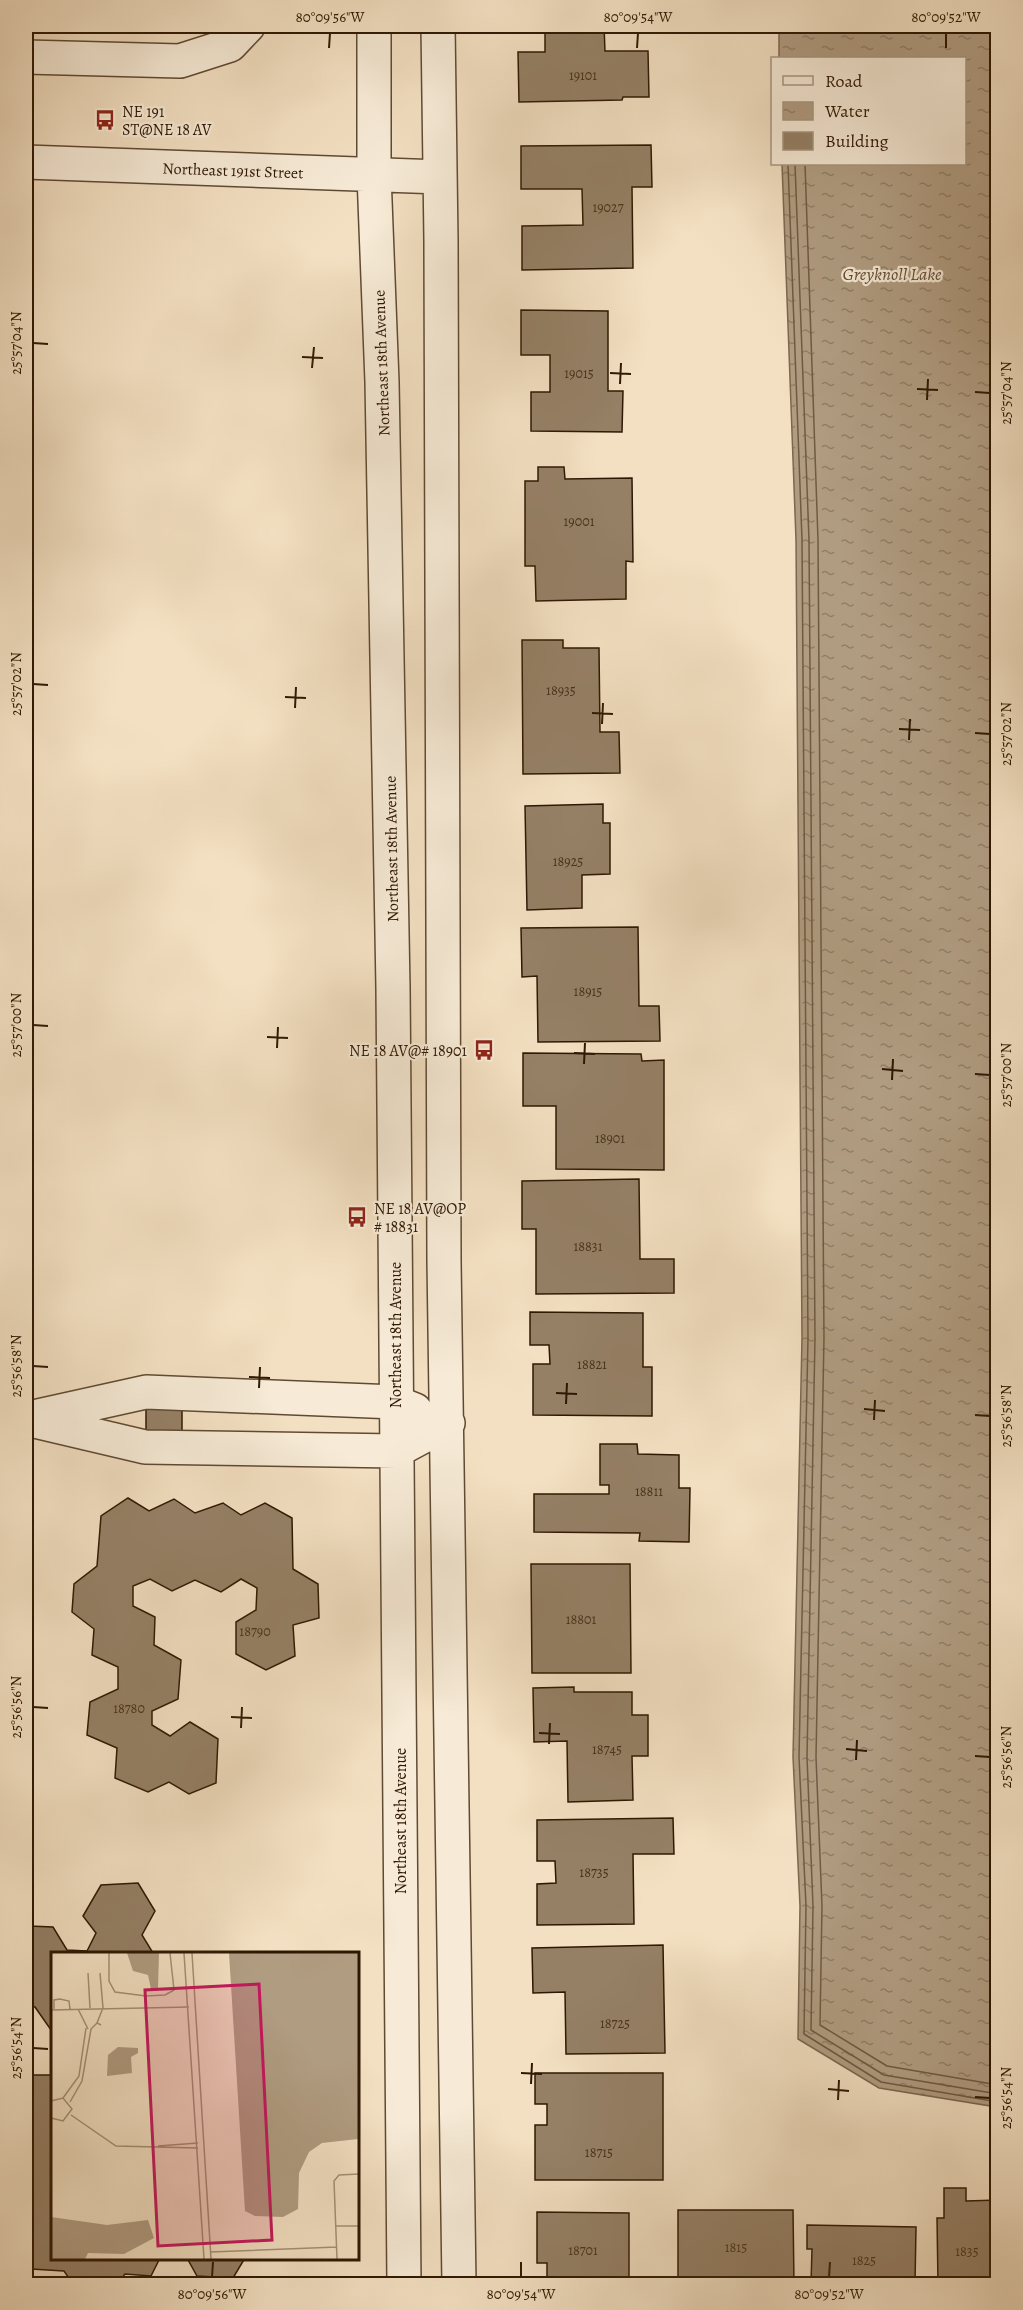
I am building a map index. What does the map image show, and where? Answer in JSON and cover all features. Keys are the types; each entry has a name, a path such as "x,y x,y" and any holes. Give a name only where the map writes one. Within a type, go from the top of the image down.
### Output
{"street":[{"path":"26,57 180,61 230,45 248,26"},
{"name":"Northeast 18th Avenue","path":"374,26 374,175 382,382 390,776 404,2284"},
{"path":"438,26 441,924 459,2284"},
{"name":"Northeast 191st Street","path":"26,162 440,177"},
{"path":"26,1419 146,1392 395,1402 448,1423"},
{"path":"26,1419 145,1447 396,1451 448,1423"},
{"path":"401,1836 452,1834"}],"water":[{"name":"Greyknoll Lake","path":"779,26 997,26 997,2107 879,2088 798,2039 800,1906 793,1757 802,1338 796,540 782,165 966,165 966,57 779,57"}],"building":[{"path":"545,26 604,26 605,51 648,51 649,97 623,97 622,100 519,102 518,52 545,52"},
{"path":"651,145 652,187 632,187 633,268 522,270 522,226 583,225 582,189 521,189 521,146"},
{"path":"521,310 608,311 608,391 623,391 622,432 531,431 531,392 550,392 550,355 521,355"},
{"path":"538,467 564,467 565,479 632,478 633,562 626,561 626,599 536,601 535,566 525,566 525,481 538,481"},
{"path":"522,640 563,640 563,648 599,648 600,732 619,732 620,773 523,774"},
{"path":"603,804 603,823 610,823 610,874 582,875 582,908 527,910 525,806"},
{"path":"638,927 639,1006 659,1006 660,1041 538,1042 537,976 522,977 521,928"},
{"path":"523,1053 641,1054 642,1061 664,1060 664,1170 556,1169 556,1106 523,1106"},
{"path":"639,1179 640,1259 674,1259 674,1293 536,1294 536,1229 522,1229 522,1181"},
{"path":"530,1312 643,1313 643,1367 652,1367 652,1416 533,1415 533,1364 550,1364 549,1345 530,1345"},
{"path":"146,1408 182,1410 182,1434 146,1433"},
{"path":"600,1444 637,1444 638,1454 679,1455 679,1488 690,1488 689,1542 639,1541 640,1533 534,1532 534,1494 609,1494 609,1485 600,1485"},
{"path":"128,1498 149,1511 174,1499 195,1513 223,1503 241,1515 265,1503 292,1518 293,1569 318,1584 319,1618 293,1625 295,1656 266,1670 236,1654 236,1622 256,1610 257,1588 241,1579 221,1592 195,1580 172,1591 150,1579 133,1586 133,1606 155,1617 154,1645 181,1660 178,1699 152,1711 152,1725 170,1736 190,1722 218,1739 216,1783 189,1794 169,1782 148,1792 115,1778 117,1748 87,1735 90,1702 118,1689 118,1667 92,1655 94,1629 72,1612 74,1584 97,1566 101,1516"},
{"path":"531,1564 630,1564 631,1673 532,1673"},
{"path":"574,1687 574,1692 632,1692 632,1715 648,1715 648,1756 632,1756 633,1800 568,1802 567,1741 534,1742 533,1688"},
{"path":"673,1818 674,1854 633,1854 634,1924 537,1925 537,1884 556,1883 555,1861 537,1861 537,1820"},
{"path":"26,1826 33,1843 26,1856"},
{"path":"138,1883 155,1911 142,1935 152,1952 51,1952 51,2030 35,2007 26,2006 26,1920 29,1926 53,1927 67,1950 87,1951 96,1933 83,1916 101,1885"},
{"path":"663,1945 665,2053 566,2054 565,1992 533,1993 532,1948"},
{"path":"535,2073 663,2073 663,2180 535,2180 535,2125 547,2125 547,2104 535,2104"},
{"path":"31,2075 51,2075 51,2259 160,2259 151,2276 125,2274 117,2284 73,2284 64,2271 31,2269 26,2259 26,2227 30,2220 26,2213 26,2184 31,2174 26,2164 26,2138 31,2130 26,2120 26,2087"},
{"path":"944,2188 966,2188 966,2201 998,2200 998,2284 938,2284 937,2218 944,2218"},
{"path":"678,2210 793,2210 794,2284 678,2284"},
{"path":"537,2212 629,2213 629,2284 547,2284 547,2263 537,2263"},
{"path":"807,2225 916,2227 915,2284 811,2284 812,2249 807,2249"},
{"path":"188,2259 244,2259 233,2278 197,2276"}],"place":[{"name":"NE 191 ST@NE 18 AV","path":"105,120"},
{"name":"NE 18 AV@# 18901","path":"484,1050"},
{"name":"NE 18 AV@OP # 18831","path":"357,1217"}]}
